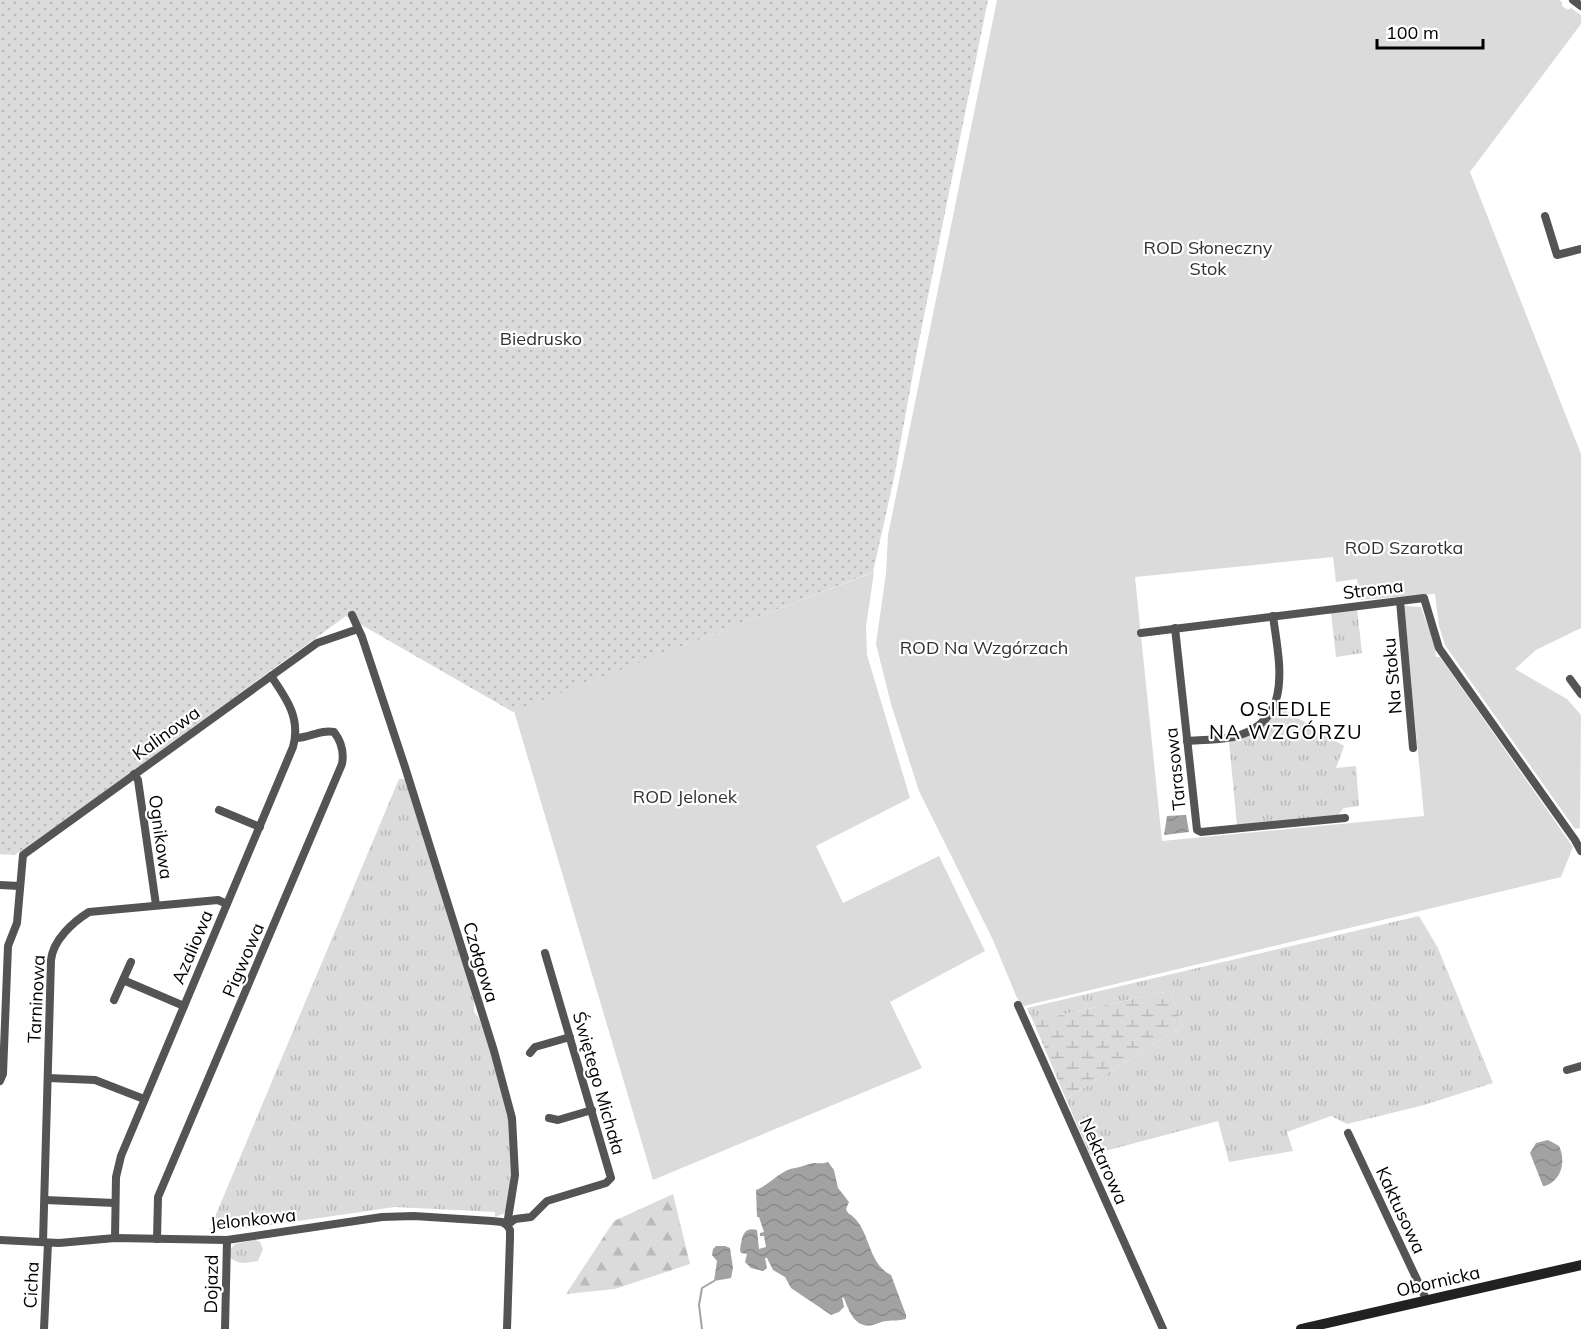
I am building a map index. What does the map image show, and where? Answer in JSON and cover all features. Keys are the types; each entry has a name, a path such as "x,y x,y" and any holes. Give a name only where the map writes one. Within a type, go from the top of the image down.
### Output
{"main road":[{"name":"Obornicka","path":"1302,1329 1581,1265"}],"street":[{"path":"1573,0 1581,6"},
{"path":"1545,216 1557,255 1581,249"},
{"name":"Stroma","path":"1141,633 1424,598 1439,648 1580,847"},
{"name":"Na Stoku","path":"1400,601 1413,748"},
{"name":"Czołgowa","path":"352,615 401,756 494,1052 512,1118 514,1175 507,1225 510,1230 507,1329"},
{"path":"1187,741 1241,734 1260,723 1270,712 1280,682 1273,616"},
{"name":"Tarasowa","path":"1175,628 1196,826 1201,832 1345,818"},
{"name":"Kalinowa","path":"0,1081 3,1074 8,946 17,923 22,855 317,643 358,629"},
{"path":"271,676 289,702 297,729 296,738"},
{"path":"1570,679 1581,694"},
{"name":"Pigwowa","path":"157,1239 158,1197 342,764 343,755 338,737 334,732 328,730 306,738 296,738"},
{"name":"Azaliowa","path":"115,1238 116,1177 120,1156 296,738"},
{"name":"Ognikowa","path":"134,774 138,780 156,905"},
{"path":"219,810 260,827"},
{"path":"0,885 19,886"},
{"name":"Tarninowa","path":"45,1243 51,960 54,946 82,916 89,912 218,900 227,904"},
{"name":"Świętego Michała","path":"507,1225 515,1219 531,1217 547,1201 610,1180 592,1110 545,953"},
{"path":"114,1000 130,962"},
{"path":"123,980 184,1006"},
{"name":"Nektarowa","path":"1018,1005 1163,1329"},
{"path":"530,1053 535,1047 570,1037"},
{"path":"1567,1070 1581,1066"},
{"path":"48,1078 95,1080 144,1099"},
{"path":"549,1118 558,1120 592,1110"},
{"name":"Kaktusowa","path":"1348,1133 1426,1301"},
{"path":"45,1200 115,1203"},
{"name":"Jelonkowa","path":"0,1240 64,1243 115,1238 227,1240 388,1216 492,1221 507,1225"},
{"name":"Dojazd","path":"225,1329 227,1240"},
{"name":"Cicha","path":"44,1329 45,1243"}],"green space":[{"name":"Biedrusko","path":"0,0 988,0 918,346 894,478 873,572 513,712 346,616 28,847 14,855 0,854"},
{"name":"ROD Słoneczny Stok","path":"997,0 1559,0 1562,6 1568,10 1571,8 1581,15 1581,24 1470,172 1581,454 1581,628 1536,650 1515,669 1567,699 1581,715 1580,828 1575,829 1445,645 1439,626 1435,594 1359,600 1357,579 1336,582 1333,557 1135,577 1162,841 1424,816 1404,606 1421,607 1435,646 1436,657 1440,657 1573,847 1561,877 1024,1006 1017,998 993,940 919,791 891,704 876,644 886,573 888,535"},
{"name":"ROD Jelonek","path":"874,572 866,627 867,655 910,798 816,846 843,903 939,856 985,951 890,1002 922,1068 653,1180 514,711"},
{"path":"1357,609 1362,653 1336,657 1331,613"},
{"path":"1278,706 1344,746 1336,768 1356,766 1359,806 1344,808 1337,816 1237,825 1229,742 1245,737 1257,729"},
{"path":"399,779 405,779 474,997 474,1012 479,1018 492,1052 509,1117 512,1155 509,1203 505,1213 495,1217 495,1212 395,1207 251,1228 209,1231"},
{"path":"1419,916 1438,948 1493,1083 1424,1105 1347,1124 1331,1116 1287,1132 1293,1151 1229,1162 1218,1121 1090,1155 1066,1099 1183,1026 1170,991 1033,1021 1027,1008"},
{"path":"1170,991 1183,1026 1066,1099 1033,1021"},
{"path":"673,1194 690,1264 615,1289 566,1294 614,1221"},
{"path":"255,1240 260,1242 263,1249 258,1261 240,1263 230,1258 229,1251 235,1244"}],"water":[{"path":"1186,815 1189,832 1164,835 1167,816"},
{"path":"1548,1140 1559,1146 1562,1164 1559,1175 1551,1183 1543,1186 1530,1153 1536,1143"},
{"path":"828,1162 834,1170 838,1188 849,1202 846,1209 848,1213 861,1226 877,1262 891,1275 906,1319 867,1326 857,1322 842,1297 844,1307 831,1315 791,1288 785,1277 773,1270 767,1258 765,1258 767,1268 763,1271 751,1268 745,1262 747,1254 741,1253 740,1250 742,1238 748,1230 757,1230 759,1249 766,1247 764,1236 760,1236 760,1233 764,1232 759,1217 757,1217 756,1190 790,1169"},
{"path":"716,1246 730,1248 733,1268 731,1278 714,1281 717,1261 712,1255"}],"waterway":[{"path":"702,1329 699,1305 702,1288 714,1281"}],"district":[{"name":"OSIEDLE NA WZGÓRZU","path":"1286,720"}],"park label":[{"name":"ROD Szarotka","path":"1404,547"},
{"name":"ROD Na Wzgórzach","path":"984,647"}]}
